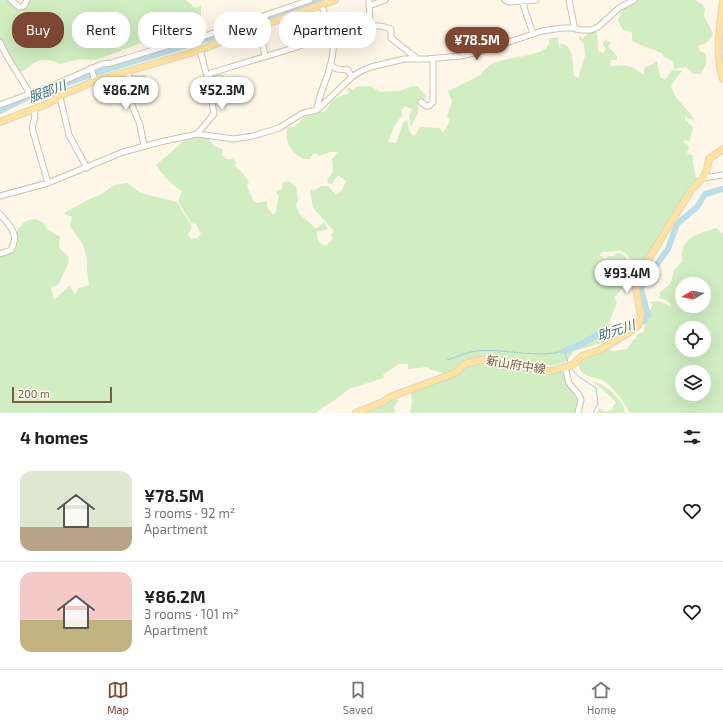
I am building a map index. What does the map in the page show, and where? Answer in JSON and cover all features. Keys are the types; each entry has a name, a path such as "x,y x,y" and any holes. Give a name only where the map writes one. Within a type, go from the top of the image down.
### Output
{"main road":[{"path":"271,22 335,0"},
{"path":"723,1 720,22 719,52 723,79"},
{"path":"0,122 47,104 62,94 95,80 200,50 214,44"},
{"name":"新山府中線","path":"356,413 402,392 455,373 465,364 475,361 488,360 547,371 572,365 582,356 600,350 631,331 639,322 641,315 636,293 640,273 691,190 703,178 709,159 723,149"}],"street":[{"path":"11,0 19,7 24,6 27,0"},
{"path":"271,12 310,0"},
{"path":"369,3 385,0"},
{"path":"505,0 509,2 536,0"},
{"path":"569,0 574,25 572,28"},
{"path":"0,196 48,183 123,152 144,146 197,134 234,139 249,137 279,128 303,113 317,110 352,77 371,67 404,59 433,59 461,56 480,52 552,29 572,28 586,30 598,27 619,8 634,0"},
{"path":"522,1 533,34"},
{"path":"321,5 324,12"},
{"path":"376,26 391,29 391,38 415,58"},
{"path":"0,105 60,83 102,64 111,63 214,32"},
{"path":"0,42 9,62 19,74 30,94"},
{"path":"264,48 265,57"},
{"path":"208,80 211,73 294,48"},
{"path":"317,110 334,48"},
{"path":"197,134 214,114 208,80 200,50"},
{"path":"421,102 426,106 429,106 433,102 433,59"},
{"path":"330,65 337,69 348,70 352,77"},
{"path":"91,69 95,80"},
{"path":"128,71 132,105 140,125 144,146"},
{"path":"208,80 210,81 220,78"},
{"path":"130,79 143,79"},
{"path":"60,83 69,135 87,168"},
{"path":"130,88 147,89"},
{"path":"34,109 35,117 32,128 48,183"},
{"path":"703,178 723,175"},
{"path":"0,214 12,231 15,239 11,250 0,254"},
{"path":"565,367 569,383 579,395 581,400 578,413"}],"green space":[{"path":"0,0 9,0 17,8 28,0 186,0 195,8 201,5 201,12 138,12 138,44 130,47 130,12 72,12 72,48 128,48 96,60 80,59 60,64 54,61 40,60 24,71 19,72 4,49 0,39"},
{"path":"639,0 695,0 702,4 705,8 704,16 713,33 707,42 698,46 700,51 706,54 706,65 700,74 693,74 686,67 674,69 673,61 664,57 663,54 632,41 632,33 623,30 618,21 622,9"},
{"path":"589,32 597,32 598,51 603,53 606,48 603,46 603,42 606,40 611,43 608,47 617,56 617,60 610,60 611,66 629,66 644,75 644,68 657,61 660,77 665,80 672,70 682,71 671,85 676,96 694,120 685,117 685,120 693,127 690,141 685,140 683,142 689,146 687,154 692,155 695,174 699,179 644,266 637,261 633,261 619,250 602,252 599,255 606,259 608,256 614,256 617,253 622,254 627,260 626,262 634,268 620,291 614,297 617,303 609,322 612,335 602,343 574,351 566,362 553,366 540,363 537,367 480,357 467,360 455,370 447,374 427,367 408,369 408,364 399,364 383,375 384,378 349,389 315,413 0,413 0,256 16,243 17,235 15,232 22,226 23,223 34,219 45,224 46,228 60,237 59,246 68,256 69,262 58,285 51,287 54,300 69,286 75,294 79,288 89,285 87,259 83,245 70,226 72,217 65,214 65,212 102,194 114,185 127,183 141,193 177,202 192,227 188,235 191,239 198,238 201,234 196,224 191,223 178,201 182,191 168,180 156,165 185,140 197,136 208,137 214,146 222,149 222,155 226,159 233,159 236,163 235,166 241,171 249,182 247,186 253,200 257,203 267,201 267,207 273,215 276,212 279,196 276,192 282,189 283,182 289,181 296,187 298,199 296,205 299,213 316,229 324,222 328,229 317,232 318,240 325,246 333,239 331,235 334,231 313,208 310,189 314,190 322,186 328,186 336,195 342,190 346,181 338,175 332,184 328,183 327,181 333,171 332,159 338,152 330,152 319,156 316,153 313,154 310,159 302,158 293,151 288,144 287,127 294,127 304,117 326,111 334,99 348,94 349,91 347,90 349,87 352,90 355,89 355,87 370,86 381,92 399,91 417,86 426,96 425,100 421,99 419,101 418,113 411,127 409,116 412,109 405,106 401,110 402,115 394,127 388,142 396,143 403,123 407,120 409,130 413,136 420,127 440,128 443,133 450,119 447,117 452,101 448,91 481,75 485,69 498,62 542,51 550,42 548,39 558,37 559,48 561,48 560,43 565,45 570,51 573,60 574,75 578,78 585,56 584,44 579,39 579,36 583,38"},
{"path":"717,228 723,234 723,413 629,412 622,400 612,388 601,380 585,375 578,364 609,349 613,351 627,349 634,339 636,339 637,334 644,332 650,310 653,305 650,302 658,301 672,307 670,303 659,298 660,292 670,283 673,271 682,262 682,254 687,242 697,235"},
{"path":"473,362 539,371 565,370 580,400 576,413 410,413 412,403 411,394 415,389"},
{"path":"593,382 603,385 613,393 622,404 625,413 597,413 599,408 606,412 612,409 616,402"},
{"path":"391,398 399,400 394,407 395,413 360,413"}],"waterway":[{"name":"服部川","path":"0,111 26,98 96,73 195,43 323,0"},
{"name":"助元川","path":"564,351 598,335 613,332 618,328 644,321 648,315 641,290 643,283 668,249 677,224 697,207 705,194 723,189"},
{"path":"447,360 466,353 488,350 532,354 564,351 568,362"},
{"path":"571,368 578,376 596,388 598,403 593,413"}]}
